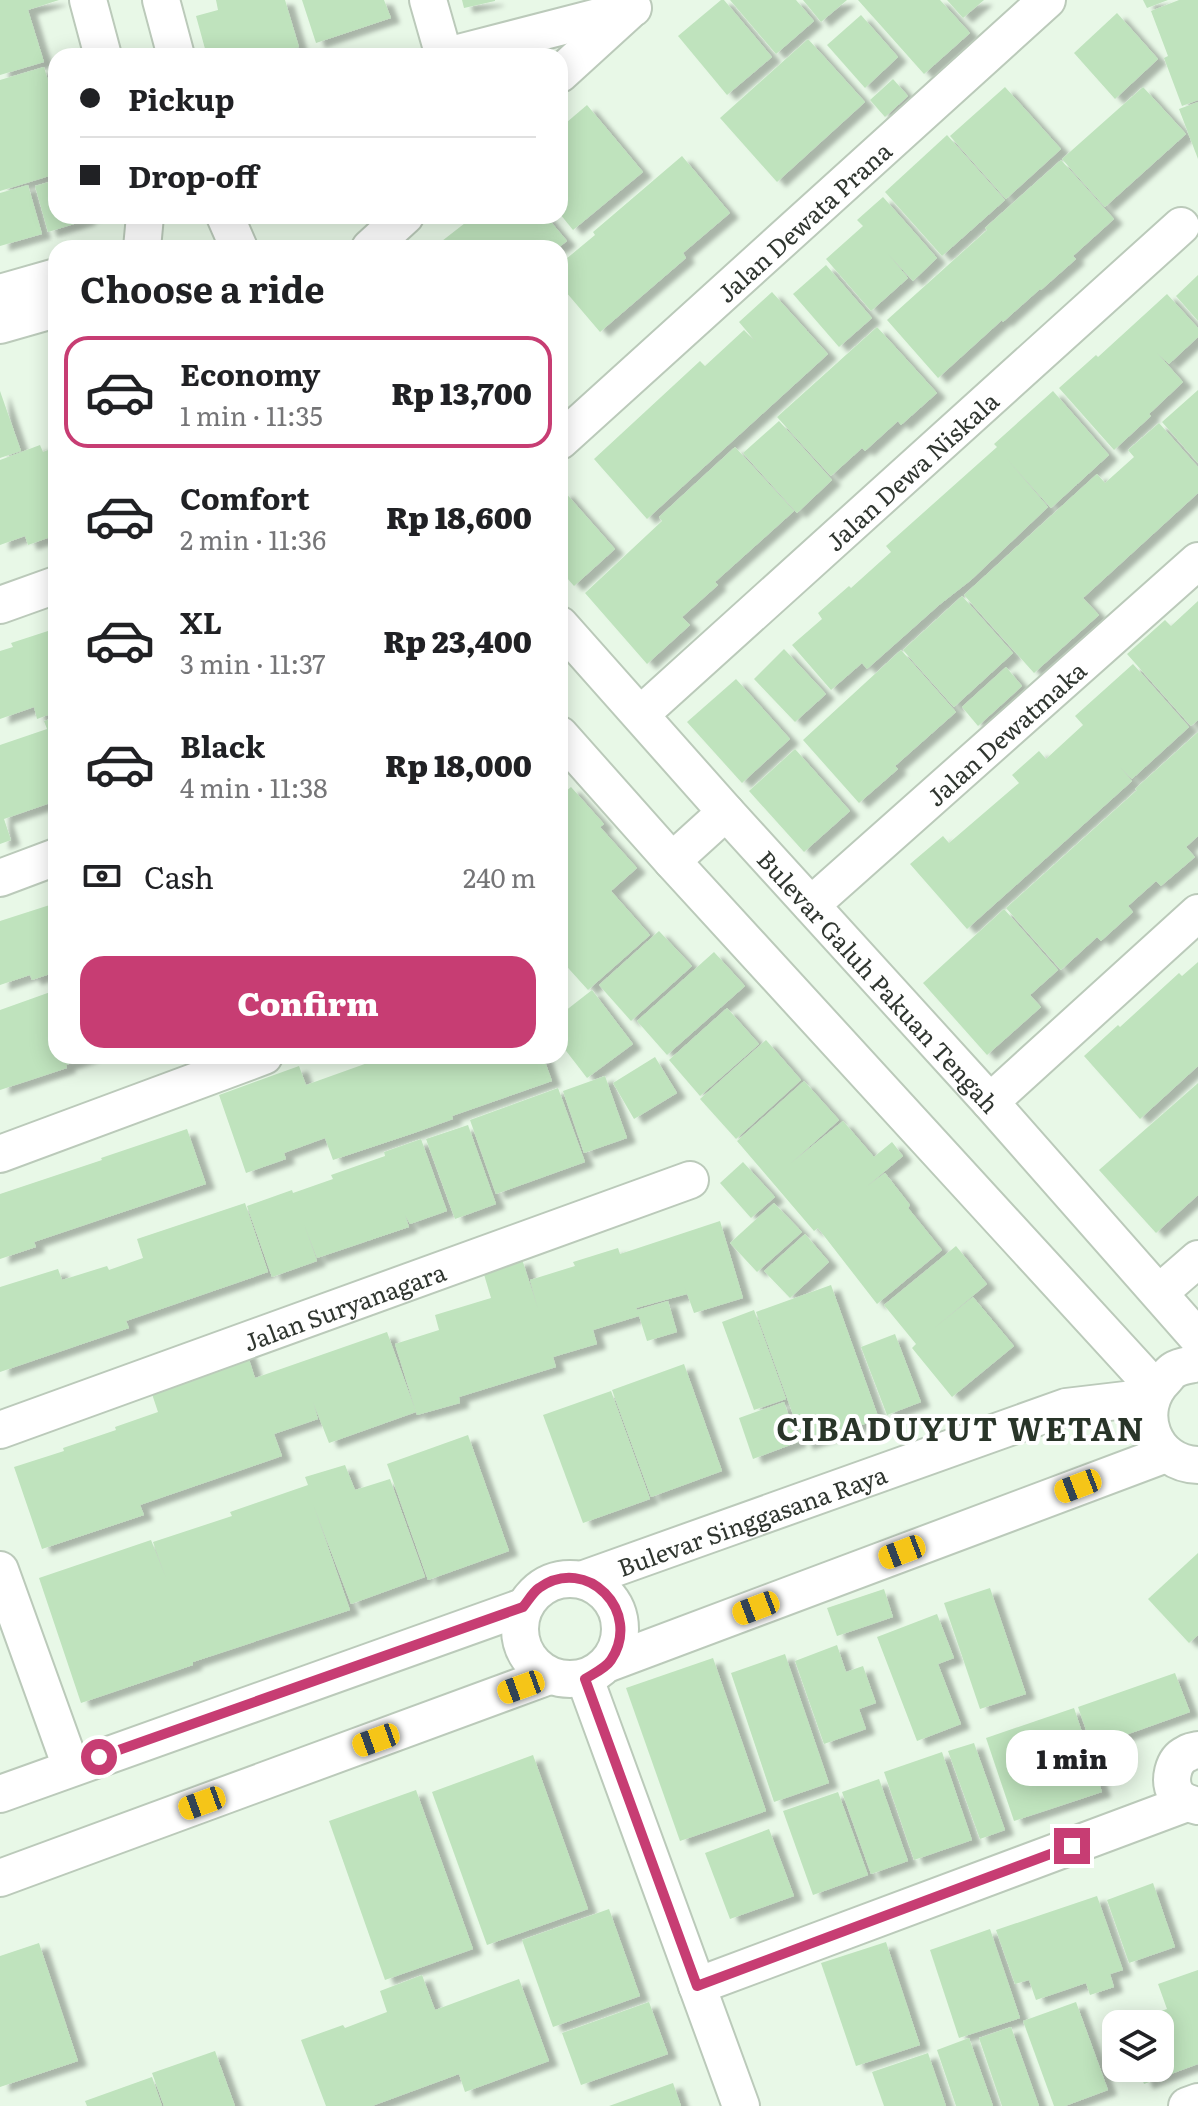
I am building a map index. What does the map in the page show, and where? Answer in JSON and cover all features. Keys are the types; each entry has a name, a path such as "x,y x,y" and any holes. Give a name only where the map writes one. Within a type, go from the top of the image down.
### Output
{"street":[{"path":"88,0 101,48"},
{"path":"161,0 174,48"},
{"path":"428,0 443,48"},
{"name":"Jalan Dewata Prana","path":"568,434 1047,0"},
{"path":"475,48 637,4"},
{"path":"568,67 637,4"},
{"path":"379,240 396,224"},
{"name":"Jalan Dewa Niskala","path":"641,714 1181,226"},
{"path":"0,293 48,279"},
{"path":"0,325 48,311"},
{"name":"Jalan Dewatmaka","path":"811,905 1198,561"},
{"path":"0,605 48,588"},
{"name":"Bulevar Galuh Pakuan Tengah","path":"568,634 1198,1338"},
{"path":"568,744 1153,1392"},
{"path":"672,861 726,812"},
{"path":"0,878 48,860"},
{"path":"990,1102 1198,913"},
{"path":"0,1154 242,1064"},
{"name":"Jalan Suryanagara","path":"0,1430 690,1180"},
{"path":"1159,1293 1198,1259"},
{"path":"1182,1460 1154,1437 1148,1417 1153,1392 1174,1370 1198,1363"},
{"name":"Bulevar Singgasana Raya","path":"584,1579 1066,1407 1153,1392"},
{"path":"0,1878 549,1676 597,1671 1182,1460"},
{"path":"0,1570 71,1767"},
{"path":"549,1676 529,1660 519,1634 523,1607 538,1588 559,1578 584,1579 606,1592 620,1614 620,1640 597,1671"},
{"path":"0,1794 523,1607"},
{"path":"597,1671 697,1986 741,2106"},
{"path":"1193,1804 1176,1794 1172,1780 1174,1766 1184,1754 1198,1750"},
{"path":"697,1986 1193,1804"},
{"path":"1187,2106 1198,2102"}],"building":[{"path":"0,0 59,0 28,10 44,62 0,75"},
{"path":"216,0 285,0 299,47 205,48 196,16 218,10"},
{"path":"302,0 384,0 391,18 316,43"},
{"path":"462,0 495,0 495,1 464,8"},
{"path":"721,0 772,57 727,95 678,36"},
{"path":"730,0 796,0 814,21 776,54"},
{"path":"803,0 847,0 821,22"},
{"path":"858,0 940,0 970,33 924,74"},
{"path":"947,0 984,0 963,18"},
{"path":"1143,0 1168,0 1147,8"},
{"path":"1179,0 1198,0 1198,100 1182,106 1151,11"},
{"path":"1117,13 1158,59 1115,99 1074,53"},
{"path":"861,15 898,57 865,88 827,45"},
{"path":"808,39 865,102 777,182 720,118"},
{"path":"44,67 48,81 48,176 0,191 0,80"},
{"path":"893,79 908,96 885,117 870,100"},
{"path":"1005,87 1061,149 1006,199 950,136"},
{"path":"1143,87 1186,134 1105,207 1062,159"},
{"path":"1198,102 1198,159 1179,109"},
{"path":"587,105 643,172 573,230 568,224 568,121"},
{"path":"947,135 1005,200 942,256 885,192"},
{"path":"682,156 730,213 683,253 686,258 600,332 568,294 568,257 595,235 593,232"},
{"path":"1061,160 1114,219 1073,256 1076,259 938,378 887,320"},
{"path":"48,182 48,224 74,224 48,232 35,186"},
{"path":"28,185 42,234 0,246 0,193"},
{"path":"883,197 937,258 913,281 888,254 908,278 871,311 826,259 863,226 857,220"},
{"path":"464,224 553,224 566,240 443,240"},
{"path":"826,265 872,318 839,347 793,294"},
{"path":"1198,275 1198,321 1176,296"},
{"path":"772,292 828,354 647,519 594,459 700,361 705,366 744,330 756,342 739,322"},
{"path":"1167,294 1198,328 1198,337 1169,364 1157,353 1183,382 1114,450 1059,388"},
{"path":"877,327 937,393 901,425 898,421 831,476 777,417"},
{"path":"1198,390 1198,463 1162,422"},
{"path":"0,391 21,451 0,458"},
{"path":"1053,391 1109,455 1051,508 1006,458 1048,507 971,580 867,669 862,663 831,690 792,645 822,619 818,613 891,552 886,546 997,447 994,444"},
{"path":"779,421 832,480 797,513 743,453"},
{"path":"1159,423 1198,467 1198,493 1083,598 1099,615 1034,673 964,595 1097,474 1105,483 1134,457 1128,450"},
{"path":"40,445 43,452 48,450 48,538 28,545 25,536 0,545 0,460"},
{"path":"735,447 794,511 715,582 718,585 682,617 690,625 647,664 585,593 662,521 659,517"},
{"path":"568,496 615,549 574,586 568,579"},
{"path":"962,596 1013,653 954,707 903,650"},
{"path":"1198,601 1198,720 1191,726 1127,654 1165,620 1171,626"},
{"path":"48,631 48,715 37,719 34,707 0,719 0,651 13,647 11,643"},
{"path":"784,649 826,694 795,722 754,679"},
{"path":"901,650 956,712 859,803 803,740"},
{"path":"1133,664 1189,727 1132,779 1120,767 1132,781 967,929 910,864 943,836 949,843 1019,783 1012,775 1039,751 1046,759 1083,725 1075,716"},
{"path":"1006,667 1022,686 978,726 962,707"},
{"path":"736,679 790,739 742,783 687,722"},
{"path":"48,720 48,804 4,819 11,840 0,844 0,745 47,729 44,721"},
{"path":"1198,732 1198,836 1186,847 1195,857 1161,886 1156,881 1128,906 1133,912 1101,941 1097,937 1061,970 1006,908"},
{"path":"795,749 850,811 804,852 749,791"},
{"path":"571,787 604,824 600,827 637,868 611,891 650,935 588,990 568,968 568,789"},
{"path":"48,906 48,975 32,980 30,975 0,985 0,921"},
{"path":"1004,909 1058,970 1030,995 1041,1007 987,1055 923,983"},
{"path":"659,931 692,966 631,1021 599,985"},
{"path":"714,952 745,986 667,1055 637,1021"},
{"path":"1198,962 1198,1066 1140,1119 1084,1056 1179,973 1182,976"},
{"path":"592,990 633,1044 587,1078 568,1053 568,1009"},
{"path":"48,993 48,1064 69,1064 67,1068 0,1090 0,1010"},
{"path":"727,1008 759,1044 700,1096 669,1060"},
{"path":"766,1040 801,1080 736,1139 700,1099"},
{"path":"655,1057 677,1093 634,1119 613,1083"},
{"path":"365,1064 546,1064 552,1081 333,1160 325,1138 284,1153 286,1159 246,1173 219,1095 299,1066 306,1085"},
{"path":"605,1076 627,1138 584,1153 563,1091"},
{"path":"804,1081 839,1120 790,1164 843,1121 874,1157 892,1142 903,1156 866,1187 885,1173 942,1250 877,1304 818,1228 814,1231 737,1141"},
{"path":"1198,1083 1198,1195 1156,1233 1099,1170"},
{"path":"558,1088 585,1162 496,1194 470,1120"},
{"path":"468,1125 496,1204 455,1219 426,1139"},
{"path":"187,1129 206,1184 34,1242 36,1247 0,1259 0,1194"},
{"path":"421,1139 447,1211 410,1224 405,1215 409,1227 317,1258 304,1224 317,1261 272,1277 247,1206 333,1179 331,1175 385,1156 384,1152"},
{"path":"743,1162 775,1197 751,1218 720,1183"},
{"path":"245,1203 268,1272 126,1321 129,1328 0,1372 0,1287 58,1269 62,1280 107,1266 109,1270 143,1258 137,1239"},
{"path":"774,1203 802,1232 757,1272 730,1243"},
{"path":"720,1221 743,1298 694,1313 684,1285 687,1294 636,1308 668,1301 677,1332 647,1341 639,1316 593,1330 597,1344 553,1357 556,1367 459,1397 460,1403 417,1415 395,1344 439,1330 435,1315 491,1298 483,1271 522,1259 538,1309 530,1280 618,1248 620,1254"},
{"path":"805,1234 829,1262 790,1298 764,1271"},
{"path":"956,1246 987,1284 933,1329 973,1297 1014,1346 952,1397 912,1348 916,1344 884,1305"},
{"path":"831,1285 879,1419 804,1445 756,1312"},
{"path":"754,1310 786,1399 754,1410 722,1322"},
{"path":"387,1332 416,1412 329,1443 313,1402 318,1419 274,1434 282,1456 140,1505 144,1515 42,1549 14,1467 64,1451 63,1448 158,1412 150,1388 246,1350 255,1378"},
{"path":"895,1334 921,1402 887,1415 861,1347"},
{"path":"684,1364 722,1471 651,1497 612,1390"},
{"path":"611,1391 650,1499 583,1523 543,1415"},
{"path":"784,1402 798,1442 753,1459 739,1418"},
{"path":"468,1435 509,1551 428,1580 387,1464"},
{"path":"345,1465 355,1490 390,1479 425,1577 351,1604 313,1504 350,1610 81,1703 39,1578 151,1540 166,1578 153,1542 232,1516 230,1512 308,1485 305,1477"},
{"path":"1198,1553 1198,1635 1189,1643 1148,1599"},
{"path":"990,1588 1026,1694 980,1709 944,1603"},
{"path":"884,1589 893,1617 837,1636 827,1608"},
{"path":"937,1614 954,1658 938,1664 961,1724 917,1741 877,1637"},
{"path":"837,1645 846,1672 863,1666 876,1703 859,1709 866,1729 824,1744 795,1661"},
{"path":"785,1654 829,1783 774,1802 731,1673"},
{"path":"713,1658 766,1811 680,1841 626,1688"},
{"path":"1175,1673 1190,1712 1092,1747 1078,1707"},
{"path":"1074,1708 1102,1792 1014,1821 986,1738"},
{"path":"974,1743 1005,1830 980,1839 948,1751"},
{"path":"942,1752 972,1840 914,1860 884,1772"},
{"path":"533,1755 588,1909 487,1945 432,1792"},
{"path":"879,1779 908,1861 871,1874 842,1792"},
{"path":"416,1790 473,1949 385,1980 329,1821"},
{"path":"838,1792 868,1875 813,1895 783,1811"},
{"path":"769,1829 794,1896 730,1919 705,1853"},
{"path":"1153,1883 1175,1947 1129,1963 1107,1900"},
{"path":"1097,1896 1123,1970 1110,1974 1114,1987 1090,1995 1086,1983 1036,2000 1029,1980 1015,1984 996,1930"},
{"path":"609,1909 640,1996 553,2027 522,1940"},
{"path":"990,1929 1020,2018 959,2038 930,1950"},
{"path":"886,1942 920,2045 856,2066 821,1963"},
{"path":"39,1943 78,2061 0,2087 0,1956"},
{"path":"1198,1970 1198,2064 1174,2073 1174,2010 1164,2010 1167,2009 1158,1984"},
{"path":"422,1975 435,2010 519,1979 549,2061 465,2092 459,2074 372,2106 326,2106 301,2040 387,2012 380,1991"},
{"path":"649,2002 668,2054 581,2085 562,2033"},
{"path":"1076,2002 1102,2074 1102,2082 1105,2082 1108,2090 1065,2106 1054,2106 1023,2021"},
{"path":"1011,2027 1039,2106 1002,2106 979,2038"},
{"path":"969,2038 993,2106 956,2106 937,2050"},
{"path":"215,2051 235,2106 164,2106 152,2073"},
{"path":"928,2053 946,2106 884,2106 872,2072"},
{"path":"152,2077 162,2106 87,2106 85,2101"},
{"path":"673,2083 681,2106 609,2106"}],"district":[{"name":"CIBADUYUT WETAN","path":"961,1427"}],"route":[{"path":"99,1757 523,1607 538,1588 559,1578 584,1579 606,1592 620,1614 620,1640 609,1663 585,1679 697,1986 1072,1846"}]}
